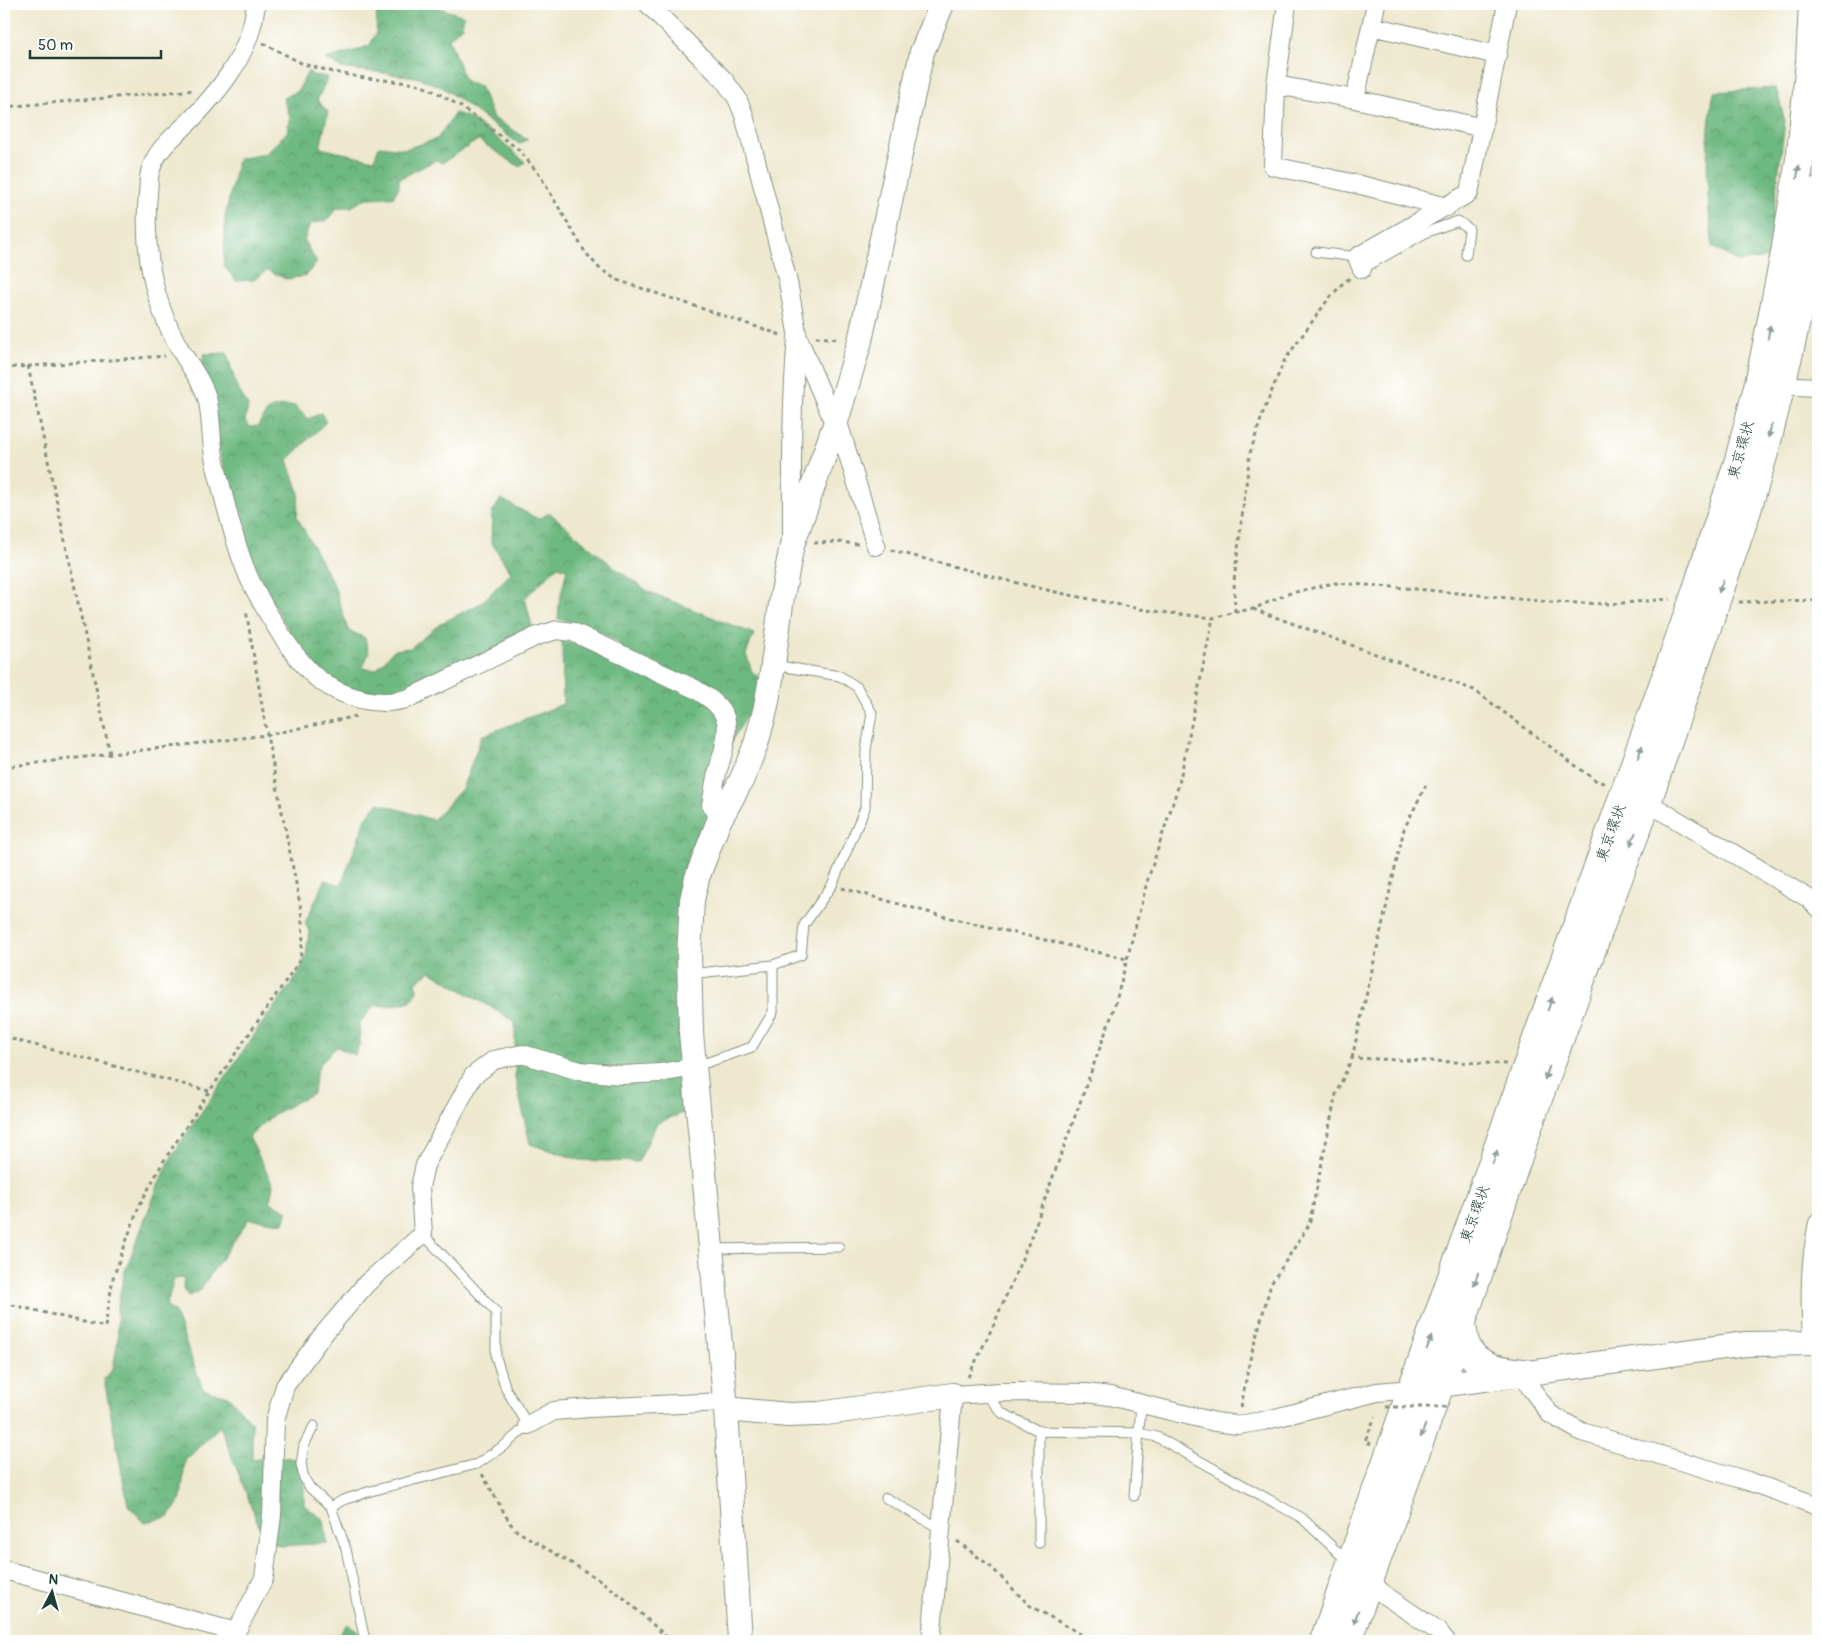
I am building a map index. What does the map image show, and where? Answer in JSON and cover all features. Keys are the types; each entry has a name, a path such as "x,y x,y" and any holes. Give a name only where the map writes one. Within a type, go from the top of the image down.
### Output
{"highway":[{"name":"東京環状","path":"1771,382 1785,253 1801,153 1810,61 1813,4"},
{"name":"東京環状","path":"1348,1641 1360,1572 1412,1388 1528,1064 1636,797 1705,599 1739,460 1771,382 1806,275 1818,191"},
{"name":"東京環状","path":"1324,1641 1360,1572 1443,1396 1462,1321 1530,1121 1603,918 1636,797"},
{"path":"1462,1321 1465,1344 1472,1355 1484,1365 1500,1370 1526,1372"}],"street":[{"path":"256,4 249,35 232,72 192,119 159,151 150,169 146,208 146,245 160,305 182,354 202,384 208,402 213,451 221,487 251,583 301,662 318,679 359,699 384,703 397,702 409,698 503,651 537,636 557,630 573,632 695,689 714,702 724,715 727,725 724,748 711,805 721,819"},
{"path":"648,4 724,80 744,115 788,282 797,338 792,448 792,545"},
{"path":"740,1641 725,1405 694,1066 689,974 692,900 697,878 721,819 742,779 756,744 765,711 782,597 792,545 836,422 860,341 922,52 942,4"},
{"path":"1287,4 1276,85 1273,166 1365,186 1447,207"},
{"path":"1355,99 1376,4"},
{"path":"1359,263 1424,227 1447,207 1469,193 1506,4"},
{"path":"1371,26 1497,56"},
{"path":"1276,85 1355,99 1483,128"},
{"path":"797,338 836,422 876,546"},
{"path":"1771,382 1818,387"},
{"path":"1636,797 1808,898 1818,908"},
{"path":"4,1570 236,1637 264,1578 272,1515 276,1420 285,1386 321,1337 367,1283 423,1234 420,1186 425,1165 473,1076 494,1060 522,1054 580,1071 622,1075 660,1073 694,1066"},
{"path":"528,1425 554,1412 725,1405 788,1415 818,1414 960,1395 1047,1392 1110,1396 1215,1422 1238,1425 1263,1421 1376,1392 1412,1388 1443,1396 1526,1372 1746,1344 1815,1343 1809,1293 1818,1222"},
{"path":"1526,1372 1530,1387 1550,1414 1582,1432 1748,1480 1818,1506"},
{"path":"931,1641 941,1529 960,1395"},
{"path":"1360,1572 1383,1594 1439,1632 1446,1641"}],"lane":[{"path":"1424,227 1458,221 1469,228 1466,256"},
{"path":"1316,252 1359,263"},
{"path":"689,974 772,964 801,955 804,925 832,885 864,808 866,750 872,713 857,687 840,676 773,665"},
{"path":"694,1066 752,1048 773,1012 772,964"},
{"path":"331,1507 343,1500 372,1491 477,1464 505,1445 528,1425 506,1389 496,1357 496,1312 423,1234"},
{"path":"711,1249 839,1247"},
{"path":"985,1393 1002,1413 1039,1431 1139,1433 1157,1437 1302,1518 1360,1572"},
{"path":"1134,1496 1141,1404"},
{"path":"314,1426 304,1445 301,1464 304,1478 310,1488 331,1507 346,1549 365,1641"},
{"path":"1039,1431 1039,1543"},
{"path":"886,1498 941,1529"}],"path":[{"path":"249,35 303,64 358,77 417,84 436,92 460,106 518,149 539,174 585,252 599,268 617,280 797,338 860,341"},
{"path":"4,107 205,89 216,91"},
{"path":"1235,612 1234,581 1250,454 1264,410 1284,362 1306,329 1359,263"},
{"path":"4,368 182,354"},
{"path":"28,366 110,754"},
{"path":"792,545 838,542 876,546 1060,593 1145,610 1212,618 1253,609 1287,594 1334,583 1550,602 1610,604 1705,599 1760,602 1818,600"},
{"path":"4,1303 105,1327 113,1278 139,1206 163,1162 300,960 303,936 301,909 246,616 246,595 251,583"},
{"path":"1253,609 1474,690 1595,780 1636,797"},
{"path":"960,1395 994,1324 1030,1240 1114,1009 1147,882 1179,784 1212,618"},
{"path":"4,767 267,735 360,715"},
{"path":"1238,1425 1250,1359 1271,1284 1309,1225 1336,1094 1352,1058 1404,829 1426,786"},
{"path":"832,885 942,916 1127,959"},
{"path":"4,1037 209,1092"},
{"path":"1352,1058 1528,1064"},
{"path":"1386,1407 1443,1396"},
{"path":"477,1464 510,1523 517,1531 600,1580 625,1599 671,1641"},
{"path":"941,1529 990,1566 1030,1605 1093,1641"}],"green space":[{"path":"377,4 435,4 436,7 464,16 462,26 449,39 465,81 480,86 493,118 528,139 519,144 442,87 416,77 341,68 325,59 370,45 376,33"},
{"path":"308,71 313,75 328,77 317,100 328,112 320,148 374,160 379,146 405,149 437,139 455,113 463,115 481,126 525,162 520,167 478,140 442,163 436,160 399,179 399,187 393,197 367,198 351,207 338,207 326,221 310,224 304,241 317,262 305,276 286,279 267,270 254,280 236,281 224,266 225,217 238,159 265,154 287,132 290,117 283,98 298,91"},
{"path":"1776,88 1785,121 1768,258 1738,262 1713,247 1707,151 1714,92"},
{"path":"227,353 236,385 248,406 245,421 251,427 258,426 268,411 281,406 295,406 308,419 321,413 326,422 288,460 299,492 297,517 334,585 348,630 365,638 369,653 362,668 376,670 394,650 410,648 440,624 481,603 511,573 491,542 492,513 501,499 538,519 550,513 616,569 649,592 754,634 746,654 752,672 764,681 756,703 733,738 709,821 683,884 677,924 679,1010 688,1111 657,1123 638,1162 580,1160 530,1144 515,1077 515,1022 430,971 416,982 417,990 411,1001 392,1006 375,1005 359,1024 360,1043 355,1055 337,1047 319,1067 315,1077 313,1093 274,1114 249,1137 273,1185 270,1202 288,1211 284,1223 249,1219 199,1291 188,1296 183,1288 184,1278 174,1279 166,1307 174,1311 203,1389 228,1396 252,1423 252,1460 276,1456 296,1459 304,1477 304,1505 324,1520 327,1543 282,1546 264,1539 220,1426 185,1461 181,1499 169,1517 144,1522 128,1505 104,1379 113,1369 118,1339 117,1308 125,1271 158,1186 173,1154 258,1029 298,975 306,956 309,931 305,923 325,880 341,885 366,818 378,803 433,820 462,789 482,736 563,704 562,639 616,659 619,643 586,625 558,619 559,603 567,569 558,566 525,598 533,631 414,689 357,695 318,671 310,656 300,650 252,567 226,481 202,369 204,354"},
{"path":"347,1624 357,1630 363,1641 334,1641"}]}
